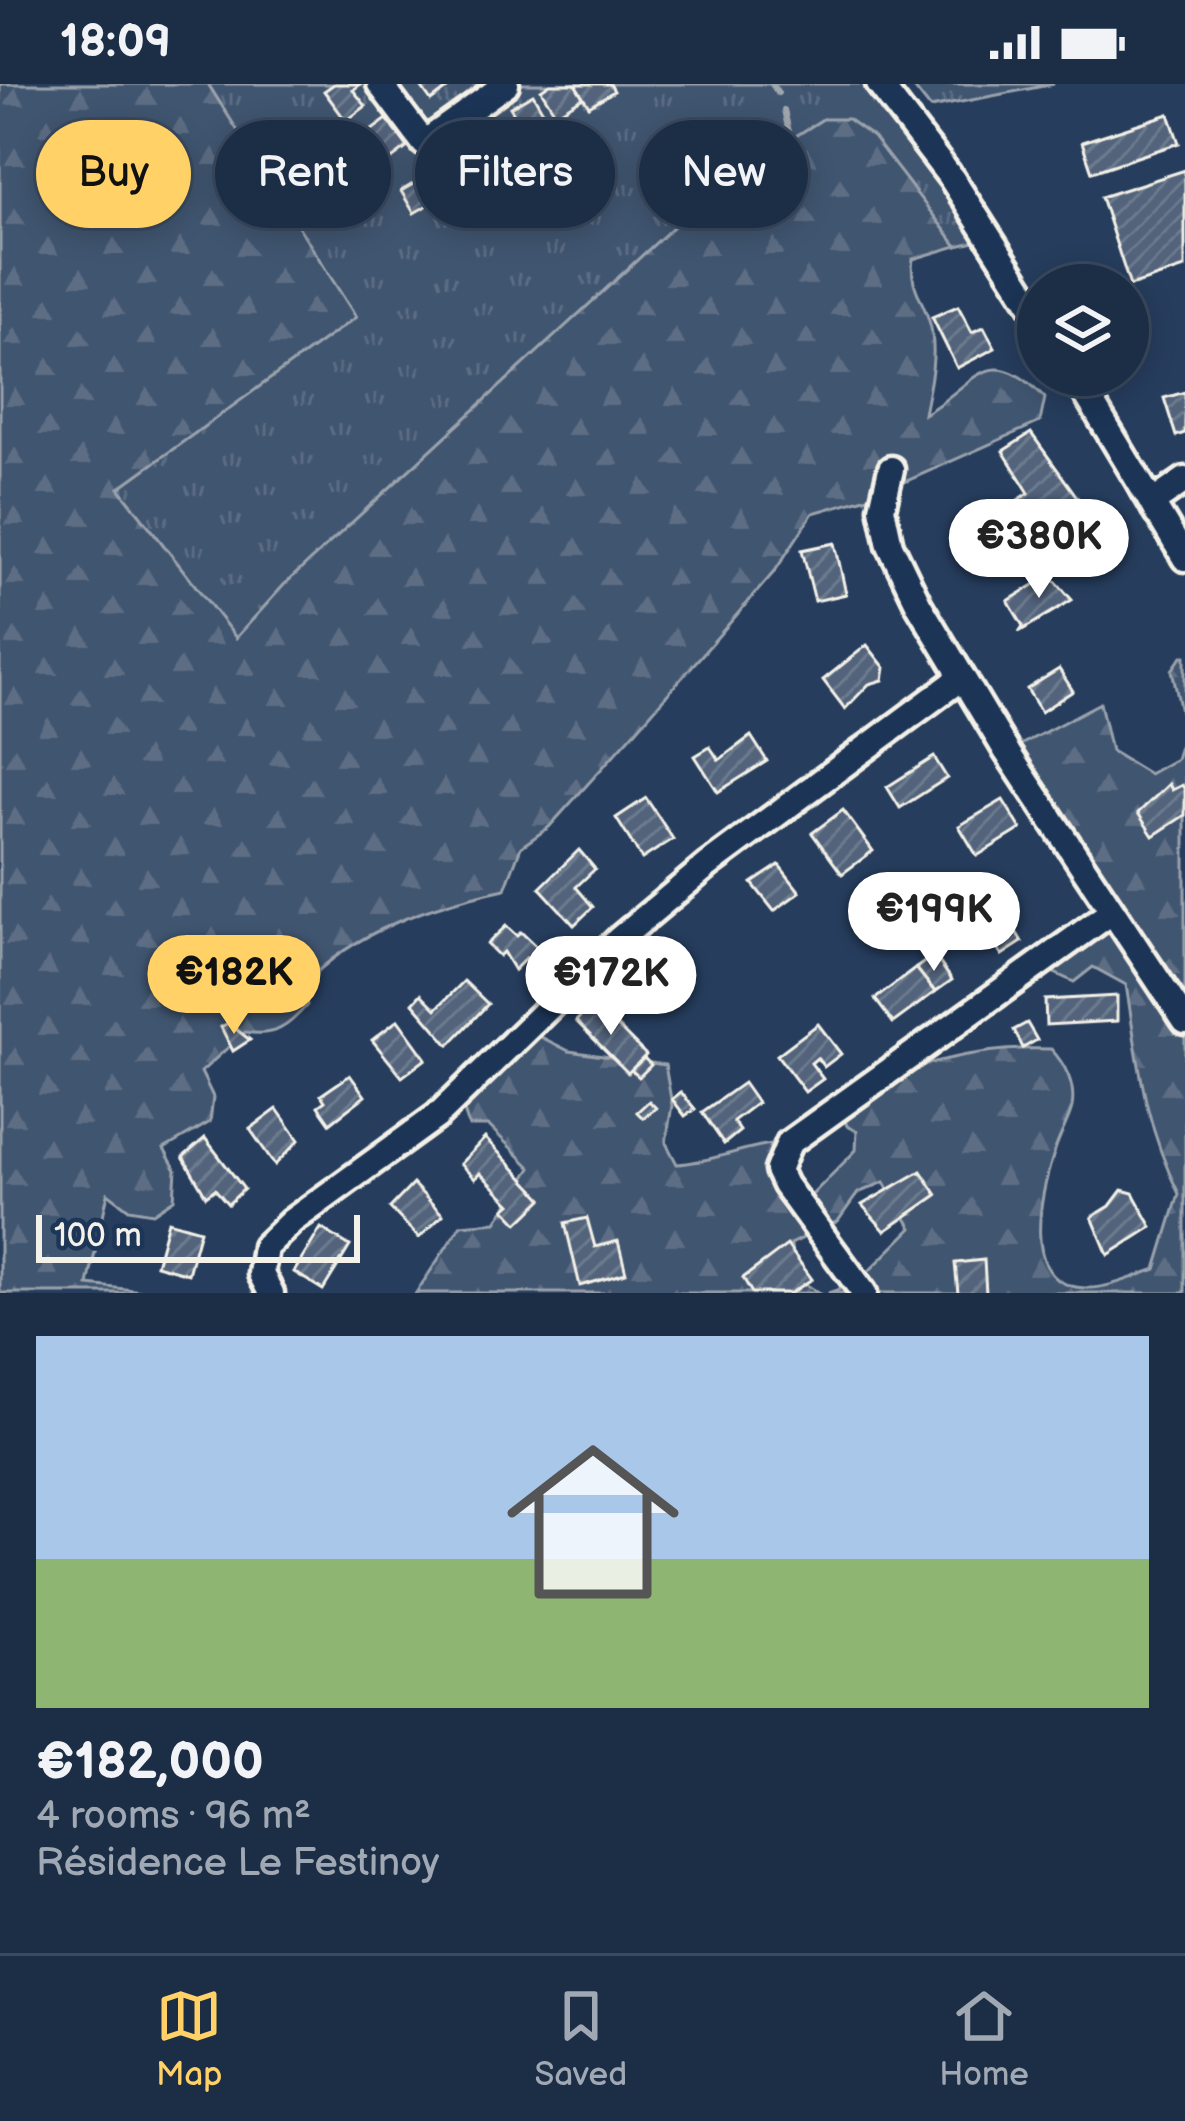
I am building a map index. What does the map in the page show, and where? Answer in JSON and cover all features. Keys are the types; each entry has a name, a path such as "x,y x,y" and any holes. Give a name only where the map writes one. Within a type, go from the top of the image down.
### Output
{"street":[{"path":"380,84 424,143 506,84"},
{"path":"878,84 952,179 1017,281"},
{"path":"1088,396 1185,557"},
{"path":"891,469 882,508 890,545 961,678 1110,913 1185,1021"},
{"path":"1152,503 1185,480"},
{"path":"1152,503 1185,574"},
{"path":"271,1293 261,1274 265,1247 292,1221 437,1116 618,940 708,865 961,678"},
{"path":"864,1293 785,1185 778,1170 789,1143 1110,913"}],"green space":[{"path":"0,84 208,84 231,120 215,120 215,228 299,228 356,317 119,488 236,638 284,585 672,228 808,228 808,128 823,119 848,119 873,137 957,246 913,259 913,280 933,344 924,414 970,380 995,369 1017,375 1017,396 1045,398 1040,422 875,495 813,513 775,571 631,736 549,827 521,847 505,889 424,911 371,934 304,985 307,1005 294,1019 273,1031 245,1032 201,1072 213,1097 210,1122 164,1149 176,1170 174,1199 153,1213 129,1209 108,1193 88,1285 161,1293 0,1293"},
{"path":"208,84 879,84 992,238 957,246 823,119 808,128 808,120 639,120 639,228 672,228 284,585 236,638 119,488 355,317 299,228 391,228 391,120 231,120"},
{"path":"911,84 1054,84 930,108"},
{"path":"1185,656 1185,731 1172,670"},
{"path":"1100,703 1111,751 1149,774 1176,759 1185,731 1185,1293 828,1293 857,1283 912,1228 884,1182 858,1193 838,1221 791,1244 793,1276 819,1293 416,1293 461,1225 496,1222 531,1168 489,1126 469,1126 459,1097 529,1031 569,1051 665,1065 672,1105 666,1143 677,1164 789,1143 781,1156 801,1206 856,1150 857,1131 847,1126 840,1106 863,1091 941,1061 997,1051 1051,1049 1068,1075 1073,1099 1041,1210 1042,1254 1050,1271 1064,1283 1094,1288 1156,1269 1179,1194 1150,1116 1126,985 1093,967 1074,982 1035,964 1110,914 1007,752"}],"building":[{"path":"334,84 360,84 353,90 366,106 345,120 324,91"},
{"path":"419,84 454,84 431,101"},
{"path":"550,84 575,84 583,97 556,114 541,90"},
{"path":"575,84 610,84 614,91 589,106"},
{"path":"533,94 548,120 518,120 510,107"},
{"path":"1169,114 1179,143 1092,172 1082,142"},
{"path":"391,124 408,147 391,160"},
{"path":"1185,170 1185,268 1149,280 1149,264 1123,264 1101,197"},
{"path":"415,183 415,212 414,213 401,191"},
{"path":"958,306 972,332 984,327 995,348 957,368 932,317"},
{"path":"1185,392 1185,433 1176,436 1164,398"},
{"path":"1031,433 1080,501 1024,535 1007,507 1029,493 1003,451"},
{"path":"835,543 846,594 815,601 802,550"},
{"path":"1058,570 1052,577 1072,600 1019,632 1023,626 1008,601"},
{"path":"867,645 885,668 883,680 869,684 845,709 823,680"},
{"path":"1059,669 1073,691 1041,712 1027,689"},
{"path":"751,736 767,761 718,792 695,756 710,747 719,760"},
{"path":"934,757 947,778 900,808 887,787"},
{"path":"1169,784 1172,790 1182,785 1185,790 1185,815 1153,836 1138,813"},
{"path":"646,798 673,839 642,859 616,818"},
{"path":"1003,800 1021,829 977,856 959,826"},
{"path":"843,810 873,851 842,874 812,833"},
{"path":"579,850 595,869 576,887 593,907 574,925 540,888"},
{"path":"779,865 800,892 774,911 752,883"},
{"path":"997,898 1022,942 1002,955 995,945 989,949 968,917"},
{"path":"506,926 517,936 521,932 544,954 532,965 526,958 514,970 503,952 499,956 487,944"},
{"path":"934,955 952,980 935,992 916,968"},
{"path":"643,956 681,996 665,1010 641,985 634,990 621,976"},
{"path":"916,968 935,992 893,1023 875,999"},
{"path":"464,981 488,1004 449,1045 413,1003 421,994 436,1009"},
{"path":"1117,996 1117,1021 1046,1025 1045,1000"},
{"path":"594,1003 646,1055 628,1073 576,1021"},
{"path":"398,1020 426,1059 402,1077 372,1040"},
{"path":"228,1023 250,1040 233,1051 221,1027"},
{"path":"1027,1023 1037,1040 1023,1048 1014,1030"},
{"path":"818,1024 841,1054 824,1067 817,1058 811,1063 823,1079 805,1092 777,1055"},
{"path":"644,1058 651,1065 639,1077 631,1070"},
{"path":"350,1075 365,1096 330,1123 318,1106 325,1101 321,1095"},
{"path":"743,1083 757,1103 733,1121 740,1131 724,1144 702,1112"},
{"path":"681,1092 695,1109 685,1116 672,1099"},
{"path":"649,1101 656,1108 643,1118 637,1112"},
{"path":"277,1109 299,1140 275,1165 250,1129"},
{"path":"205,1138 244,1189 228,1204 215,1189 206,1196 183,1157"},
{"path":"485,1138 543,1199 518,1223 505,1209 511,1204 480,1173 475,1179 460,1164"},
{"path":"921,1171 937,1195 885,1231 862,1205"},
{"path":"413,1184 443,1215 419,1238 390,1208"},
{"path":"1122,1190 1133,1193 1152,1227 1108,1255 1092,1217 1110,1206"},
{"path":"587,1218 595,1247 618,1241 626,1273 580,1286 565,1223"},
{"path":"168,1221 200,1230 188,1274 156,1265"},
{"path":"321,1228 350,1246 323,1290 294,1272"},
{"path":"787,1245 812,1279 791,1293 752,1293 743,1278"},
{"path":"984,1260 986,1293 958,1293 955,1263"}],"waterway":[{"path":"772,84 778,93"},
{"path":"784,110 786,120"}]}
